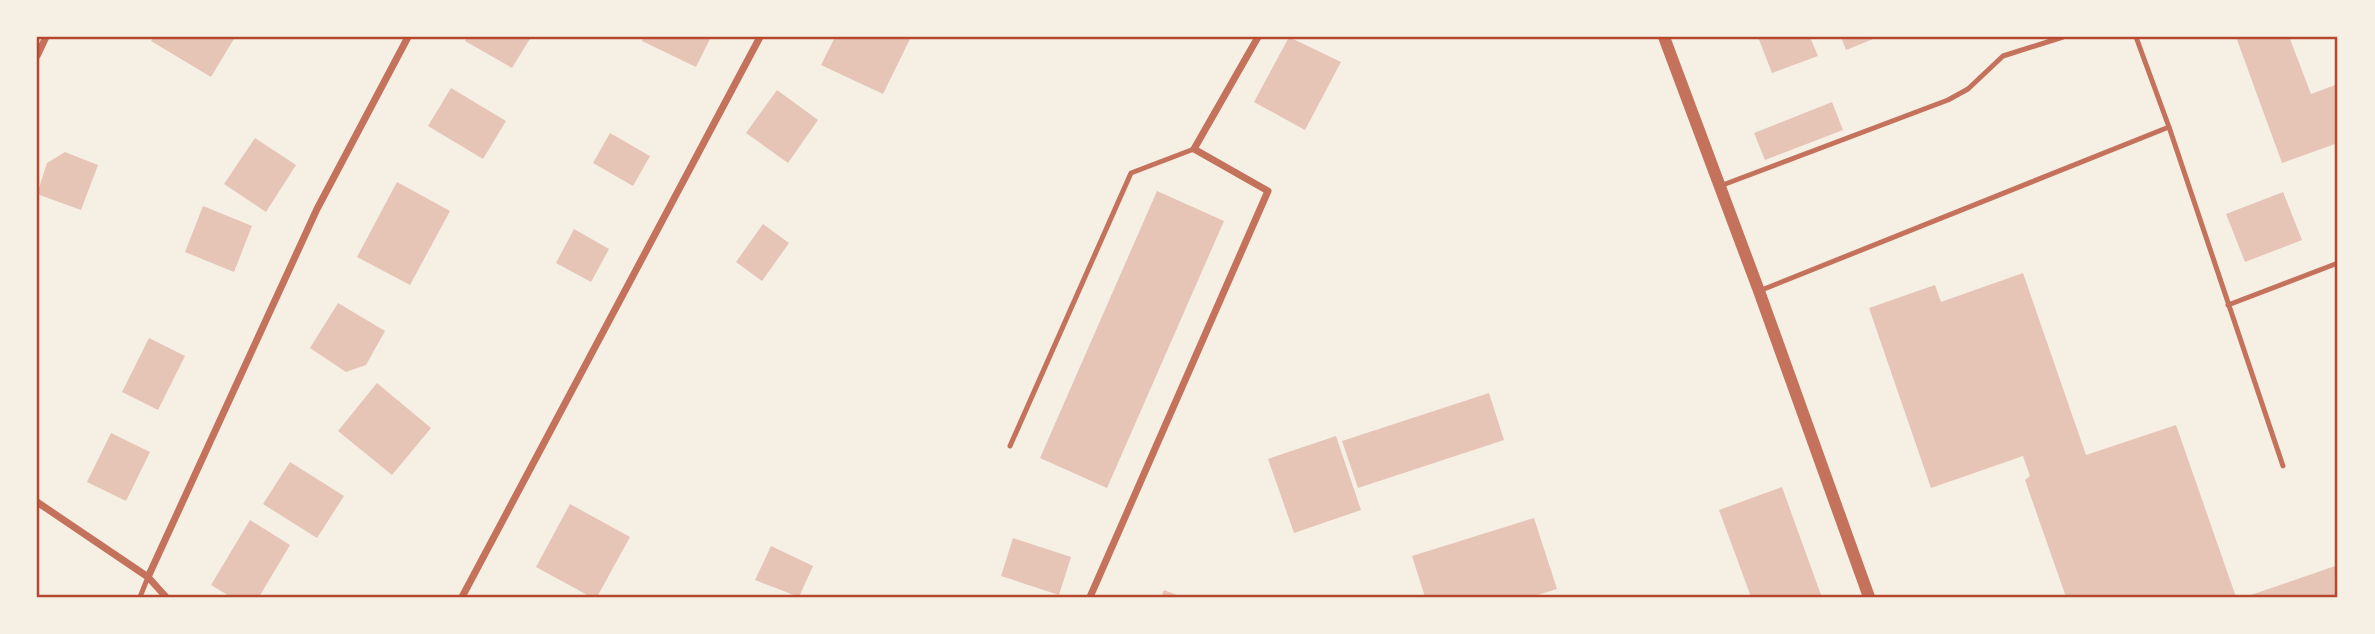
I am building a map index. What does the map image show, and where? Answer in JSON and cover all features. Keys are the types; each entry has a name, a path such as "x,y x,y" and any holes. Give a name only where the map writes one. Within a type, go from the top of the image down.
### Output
{"street":[{"path":"37,56 46,37"},
{"path":"148,577 317,209 408,37"},
{"path":"462,597 760,37"},
{"path":"1090,597 1268,191 1194,149 1258,37"},
{"path":"1664,37 1869,597"},
{"path":"37,502 148,577 166,597"}],"lane":[{"path":"1720,186 1948,100 1968,89 2003,56 2063,37"},
{"path":"2136,37 2284,466"},
{"path":"1759,291 2169,127"},
{"path":"1010,446 1131,173 1194,149"},
{"path":"2228,305 2338,263"},
{"path":"141,597 148,577"}],"building":[{"path":"154,37 235,37 211,77 151,41"},
{"path":"467,37 531,37 512,68 465,41"},
{"path":"644,37 711,37 696,67 642,41"},
{"path":"835,37 911,37 883,94 821,65"},
{"path":"1289,37 1341,62 1305,130 1254,102"},
{"path":"1758,37 1810,37 1818,56 1772,73"},
{"path":"1841,37 1878,37 1846,50"},
{"path":"2236,37 2295,37 2290,39 2311,94 2338,84 2338,143 2282,163"},
{"path":"451,88 506,121 483,159 428,126"},
{"path":"777,90 818,120 788,163 746,133"},
{"path":"1832,102 1843,130 1765,160 1754,133"},
{"path":"610,133 650,156 633,186 593,163"},
{"path":"255,138 296,165 266,212 224,184"},
{"path":"65,152 98,165 81,210 37,194 47,163"},
{"path":"397,182 450,211 410,285 357,257"},
{"path":"1157,191 1224,221 1107,488 1040,458"},
{"path":"2283,192 2302,240 2245,262 2226,214"},
{"path":"203,206 252,226 234,272 185,252"},
{"path":"763,224 789,243 762,281 736,262"},
{"path":"574,229 609,249 591,282 556,263"},
{"path":"2023,273 2086,455 2176,425 2236,597 2066,597 2025,480 2030,476 2023,456 1931,488 1869,308 1935,285 1941,302"},
{"path":"338,303 385,331 366,365 346,372 310,348"},
{"path":"149,338 185,356 158,410 122,392"},
{"path":"377,383 431,428 392,475 338,431"},
{"path":"1489,393 1504,440 1358,488 1342,441"},
{"path":"111,433 150,452 126,501 87,482"},
{"path":"1336,436 1361,510 1294,533 1268,459"},
{"path":"290,462 344,496 317,538 263,504"},
{"path":"1782,487 1821,595 1816,597 1751,597 1719,510"},
{"path":"570,504 630,537 597,597 591,597 536,567"},
{"path":"1534,518 1557,589 1531,597 1425,597 1412,556"},
{"path":"250,520 290,545 259,597 231,597 211,585"},
{"path":"1013,538 1071,557 1059,595 1001,576"},
{"path":"771,546 813,566 799,597 755,580"},
{"path":"2338,565 2338,597 2245,597"},
{"path":"1164,590 1182,597 1161,597"}]}
